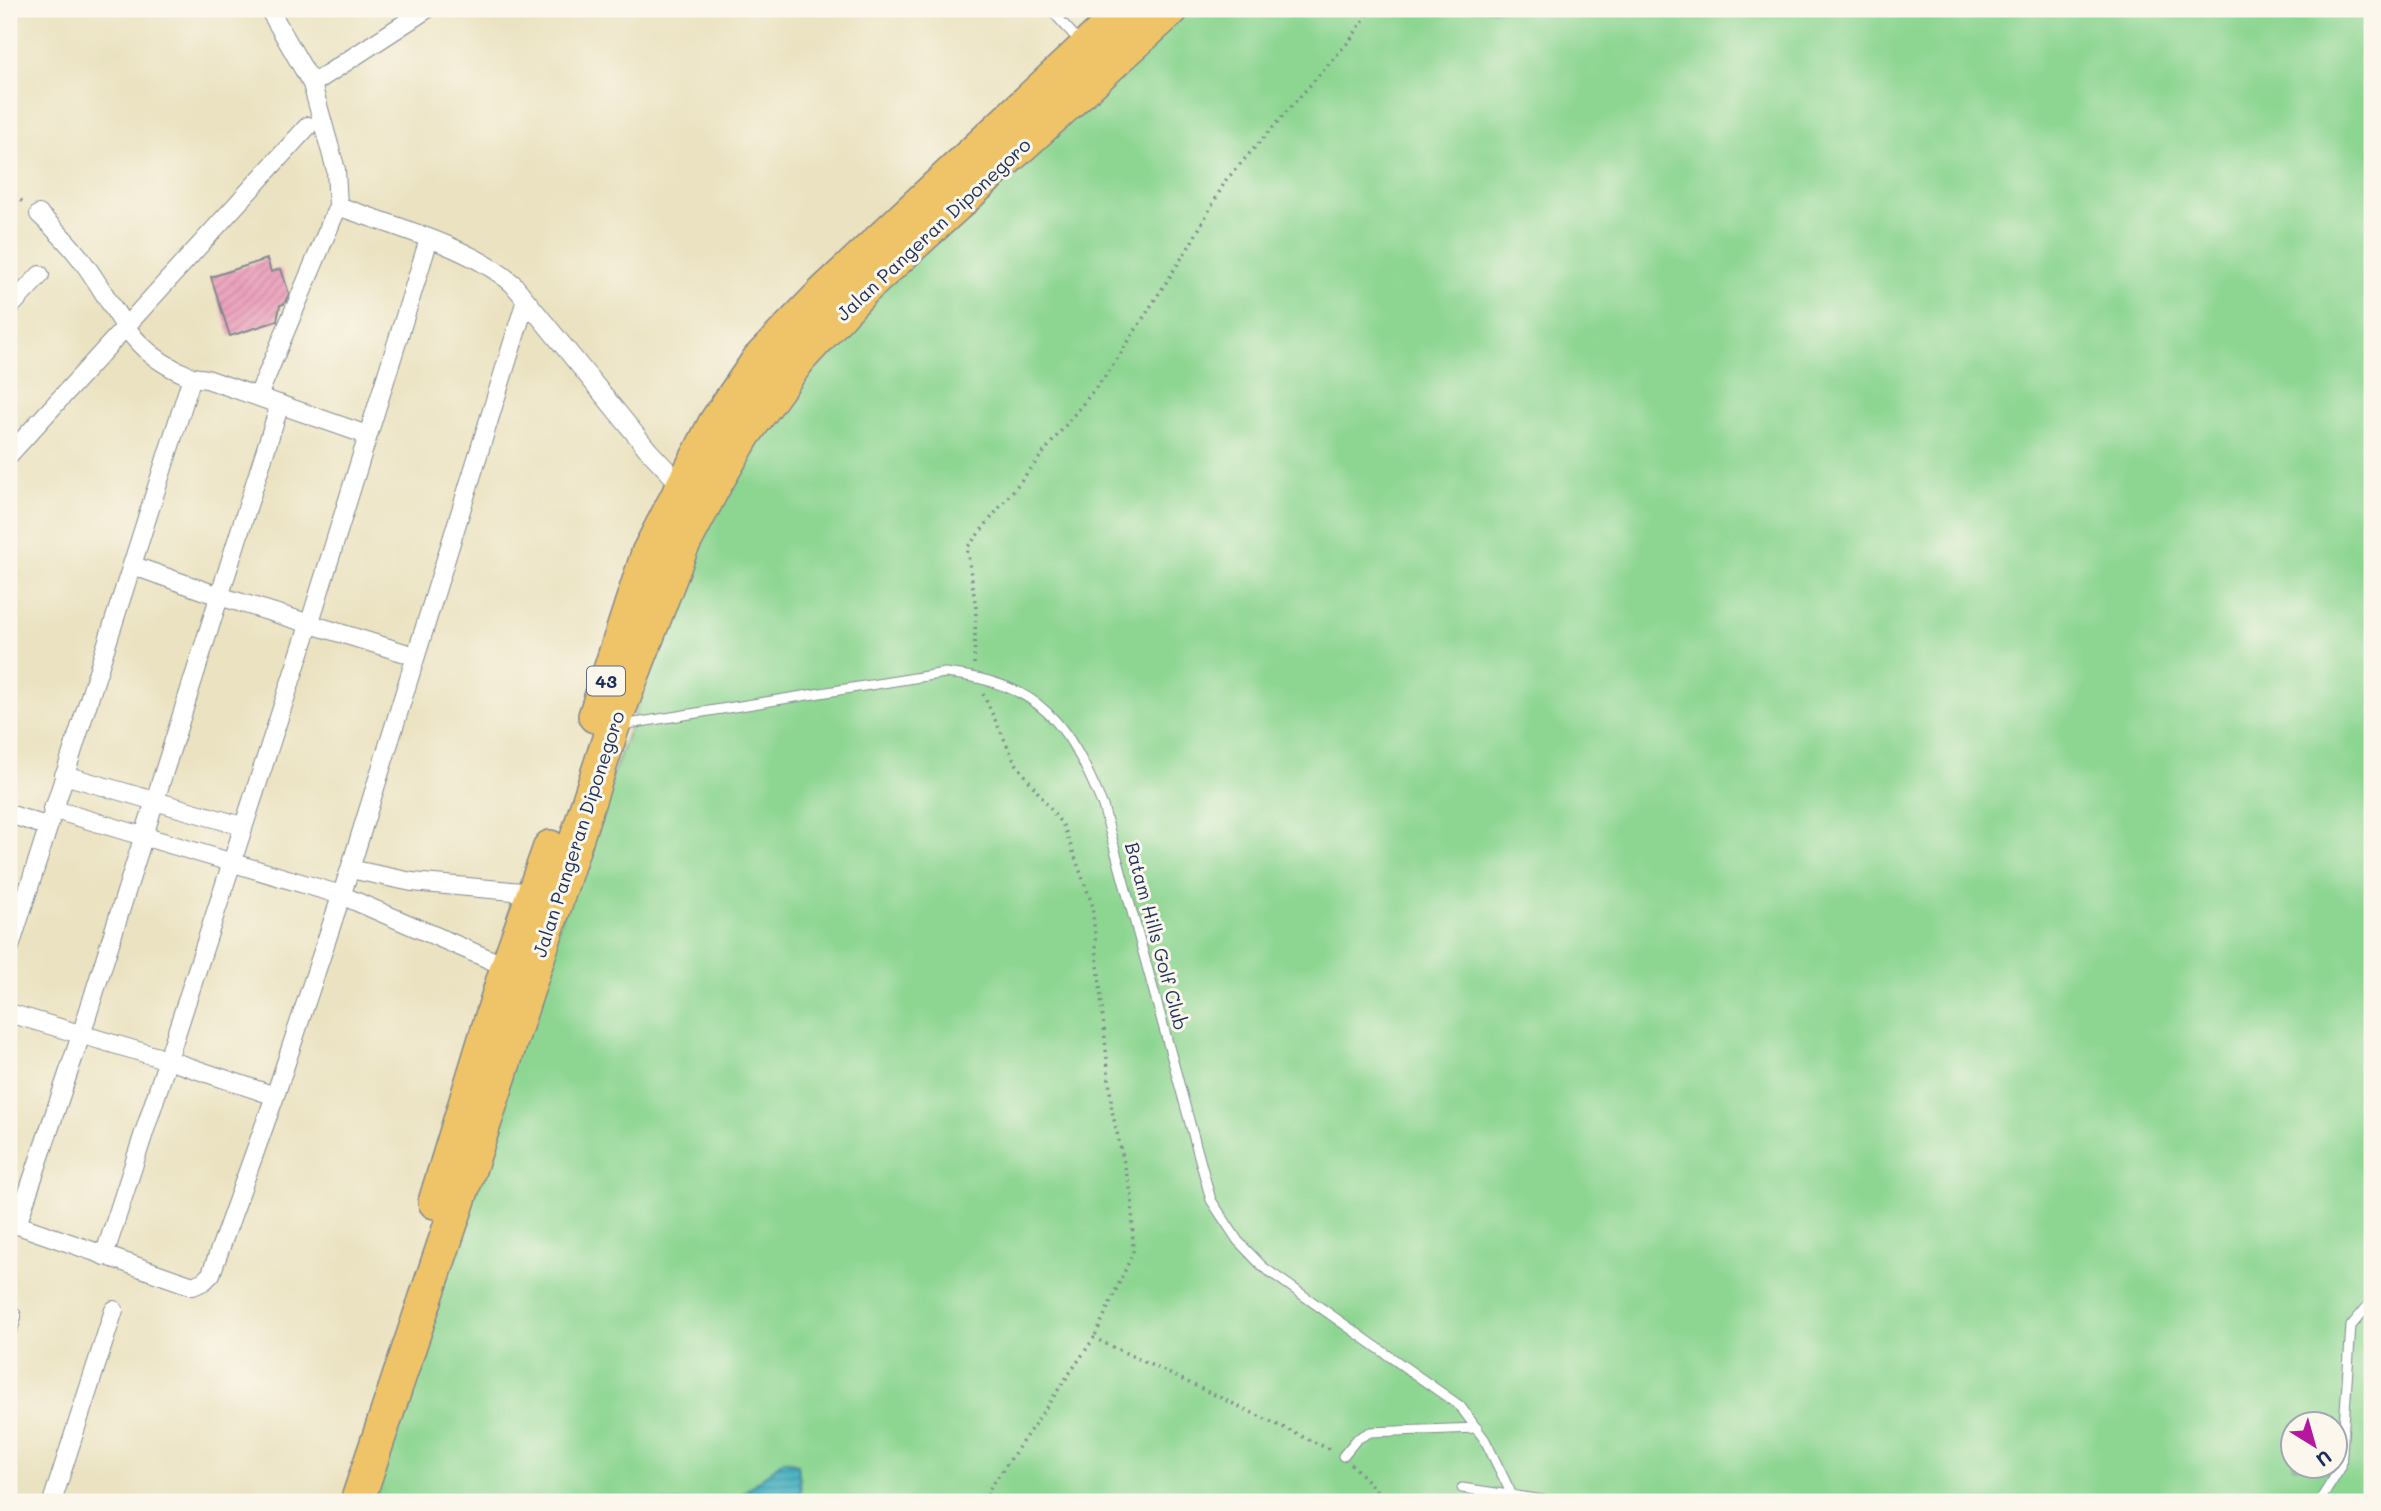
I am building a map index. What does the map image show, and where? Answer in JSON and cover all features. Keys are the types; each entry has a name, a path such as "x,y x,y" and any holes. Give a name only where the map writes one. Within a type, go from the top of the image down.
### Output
{"highway":[{"name":"Jalan Pangeran Diponegoro","path":"333,1502 430,1218 507,967 648,553 682,486 715,424 759,359 822,294 1126,9"},
{"name":"Jalan Pangeran Diponegoro","path":"357,1502 475,1152 613,726 681,549 744,435 800,358 862,291 1172,9"}],"street":[{"path":"258,396 338,206 336,170 312,84 270,9"},
{"path":"312,84 427,9"},
{"path":"9,455 308,126"},
{"path":"338,206 429,239 499,271 526,300 649,452 682,486"},
{"path":"39,214 82,260 145,351 164,366 367,435"},
{"path":"104,1256 310,622 429,239"},
{"path":"9,308 40,275"},
{"path":"281,404 81,1035 13,1224 193,1286 204,1282 211,1274 275,1096 350,870 526,300"},
{"path":"9,950 46,826 134,566 192,377"},
{"path":"134,566 219,596 415,656"},
{"path":"64,775 242,826"},
{"path":"52,809 143,837 232,860 341,895 507,967"},
{"path":"9,814 46,826"},
{"path":"350,870 412,882 534,893"},
{"path":"9,1013 168,1060 275,1096"},
{"path":"52,1502 114,1310"}],"lane":[{"path":"1050,9 1085,47"},
{"name":"Batam Hills Golf Club","path":"613,726 945,673 974,677 1023,692 1054,719 1082,756 1103,806 1211,1200 1238,1241 1263,1267 1380,1346 1460,1406 1477,1428 1512,1495"},
{"path":"2319,1502 2342,1466 2351,1326 2372,1301"},
{"path":"1343,1456 1357,1439 1370,1433 1477,1428"},
{"path":"1462,1489 1557,1502"}],"path":[{"path":"986,1502 989,1490 1094,1338 1133,1253 1132,1197 1112,1111 1092,904 1064,827 1015,762 974,677 976,608 967,548 1110,370 1190,245 1226,180 1350,40 1371,9"},
{"path":"1094,1338 1343,1456 1382,1496 1382,1502"}],"green space":[{"path":"1158,9 2372,9 2372,1502 351,1502 738,427"}],"water":[{"path":"784,1460 798,1464 801,1490 797,1502 732,1502"}],"building":[{"path":"267,259 271,272 281,269 289,294 284,304 280,305 277,321 230,336 211,277"}]}
